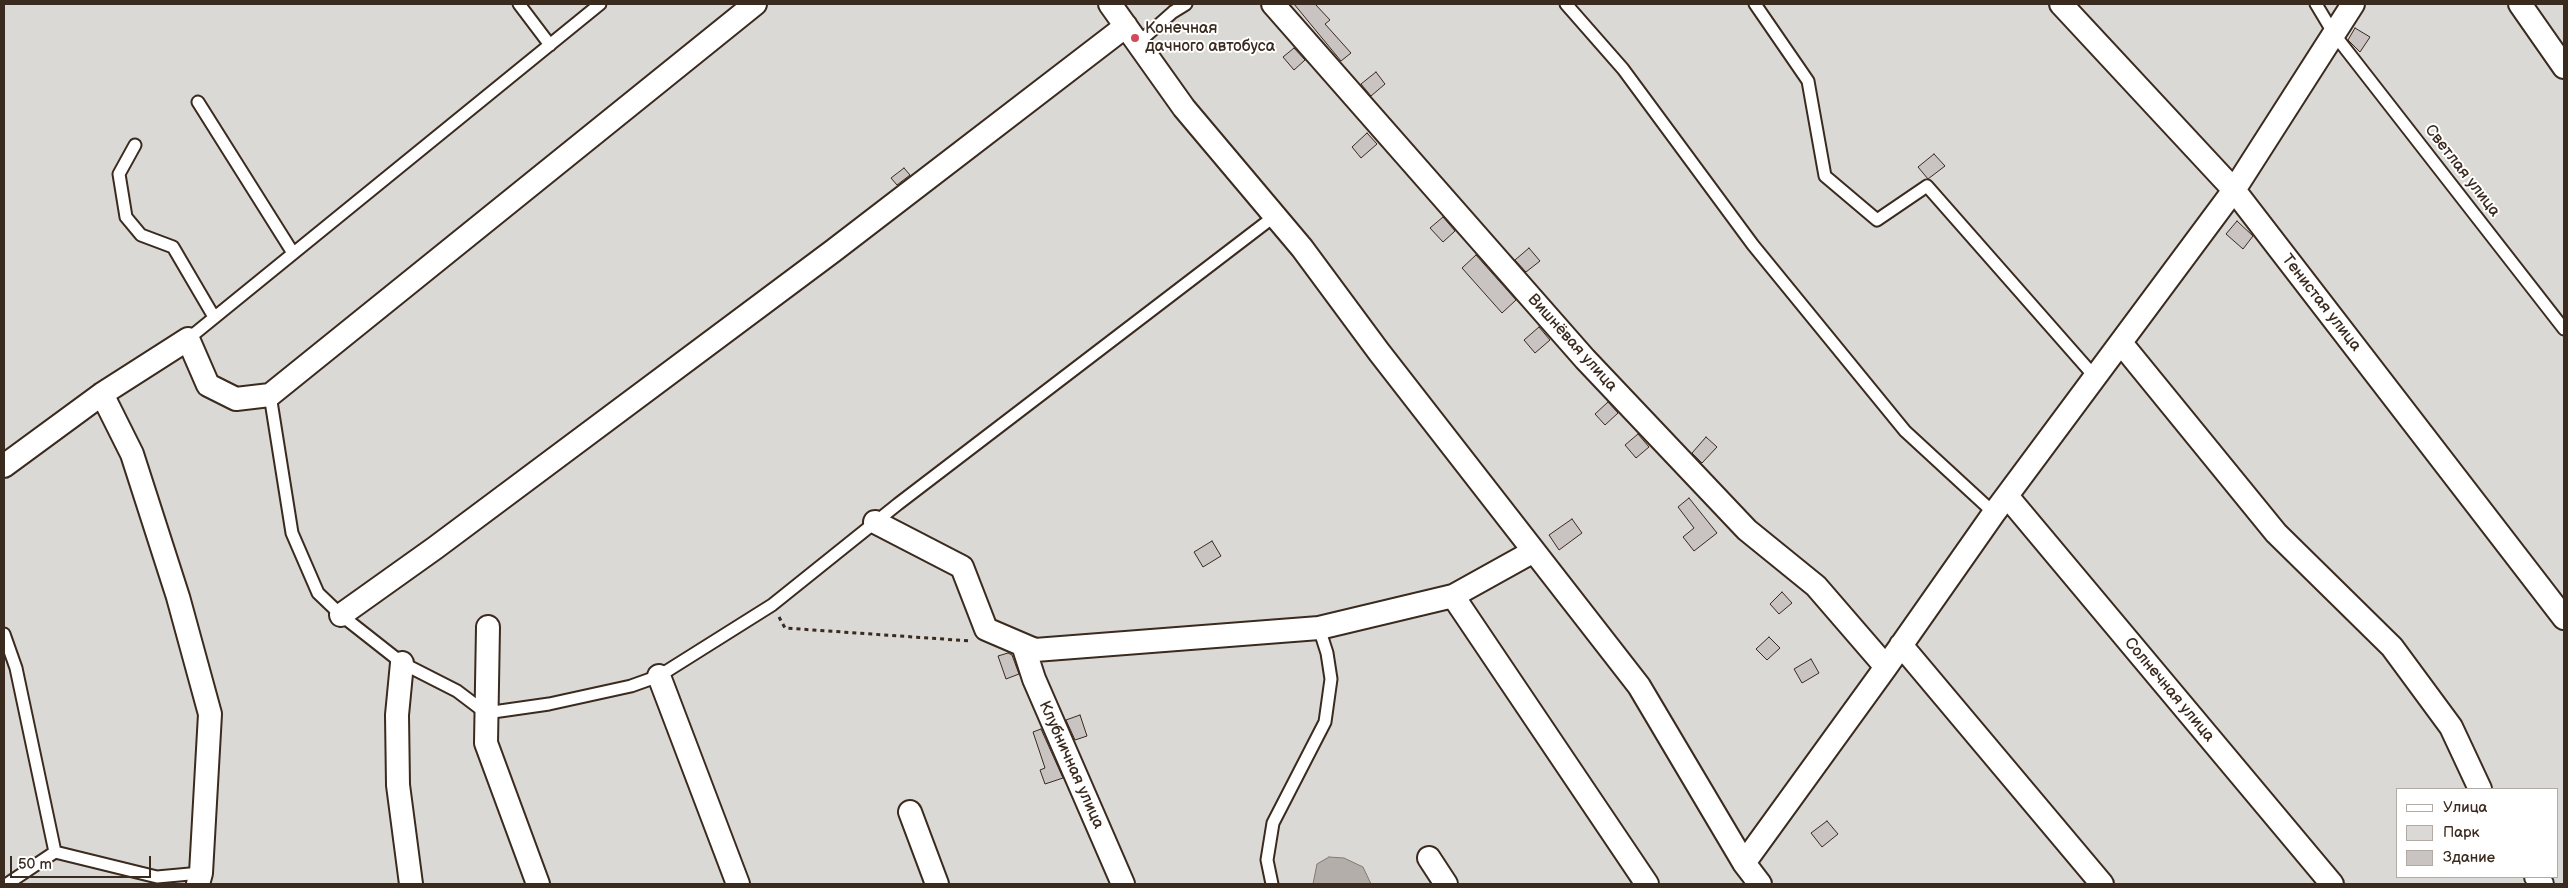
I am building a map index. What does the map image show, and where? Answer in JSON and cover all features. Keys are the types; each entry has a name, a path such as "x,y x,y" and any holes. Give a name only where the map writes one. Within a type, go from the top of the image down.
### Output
{"street":[{"path":"4,466 102,394 188,339 208,385 236,399 270,395 755,4"},
{"path":"1110,4 1184,108 1276,215 1379,352 1640,686 1744,863 1760,884"},
{"name":"Вишнёвая улица","path":"1273,4 1585,359 1747,530 1816,586 1886,667"},
{"name":"Тенистая улица","path":"2061,4 2234,190 2564,618"},
{"path":"1744,863 2000,505 2234,190 2354,4"},
{"path":"2520,4 2564,67"},
{"path":"341,615 435,548 833,251 1132,34"},
{"path":"2121,343 2276,533 2392,647 2451,727 2480,788"},
{"path":"102,394 132,454 178,597 210,714 199,878"},
{"name":"Солнечная улица","path":"2000,505 2332,884"},
{"path":"875,522 962,567 986,629 1035,650 1319,628 1453,596 1534,552"},
{"path":"1453,596 1647,884"},
{"path":"488,627 486,743 538,884"},
{"name":"Клубничная улица","path":"1023,645 1034,679 1123,884"},
{"path":"1901,645 2102,884"},
{"path":"402,663 397,715 398,785 411,884"},
{"path":"659,676 738,884"},
{"path":"910,812 937,884"},
{"path":"1429,858 1446,884"}],"lane":[{"path":"519,4 550,45"},
{"path":"188,339 600,4"},
{"path":"1132,34 1186,4"},
{"path":"1566,4 1623,69 1753,245 1905,431 2000,505"},
{"path":"1755,4 1808,81 1825,176 1877,220 1927,186 2095,377"},
{"name":"Светлая улица","path":"2316,4 2334,34 2564,329"},
{"path":"198,102 294,253"},
{"path":"135,145 120,174 126,217 141,235 172,247 214,317"},
{"path":"270,395 292,533 318,593 341,615 402,663 457,691 486,713 549,704 622,688 659,676 772,605 875,522 1276,215"},
{"path":"1272,884 1267,860 1273,823 1325,722 1331,679 1327,653 1319,628"},
{"path":"4,634 16,668 55,852"},
{"path":"7,884 55,852 157,877 199,878"}],"path":[{"path":"772,605 785,628 981,641 1000,635"}],"green space":[{"path":"4,4 2564,4 2564,884 4,884"}],"shaded area":[{"path":"1329,857 1344,858 1363,867 1371,884 1313,884 1317,864"}],"building":[{"path":"1294,4 1315,4 1330,20 1325,24 1351,53 1341,61"},
{"path":"2355,28 2370,37 2360,52 2348,40"},
{"path":"1294,48 1305,60 1294,70 1283,57"},
{"path":"1376,72 1385,84 1371,96 1361,84"},
{"path":"1367,133 1377,144 1361,158 1352,147"},
{"path":"1934,154 1945,166 1928,179 1918,167"},
{"path":"904,168 910,175 897,185 891,178"},
{"path":"1443,217 1455,231 1443,242 1430,228"},
{"path":"2237,221 2253,236 2243,249 2226,234"},
{"path":"1529,248 1540,261 1526,272 1515,260"},
{"path":"1476,255 1516,300 1502,313 1462,268"},
{"path":"1539,327 1550,340 1535,353 1524,340"},
{"path":"1608,402 1618,413 1605,425 1595,414"},
{"path":"1638,434 1649,447 1636,458 1625,445"},
{"path":"1706,437 1717,447 1702,463 1692,453"},
{"path":"1689,498 1717,533 1694,551 1683,537 1694,528 1678,507"},
{"path":"1572,519 1582,533 1559,550 1549,535"},
{"path":"1212,541 1221,556 1203,567 1194,552"},
{"path":"1782,592 1792,603 1779,614 1770,604"},
{"path":"1769,637 1780,648 1767,660 1756,649"},
{"path":"1008,653 1012,655 1019,674 1006,679 998,656"},
{"path":"1811,659 1819,673 1802,683 1794,669"},
{"path":"1080,715 1087,736 1075,740 1066,720"},
{"path":"1041,729 1063,778 1045,784 1040,770 1045,768 1033,732"},
{"path":"1827,821 1838,834 1822,847 1811,833"}],"place":[{"name":"Конечная дачного автобуса","path":"1135,38"}]}
